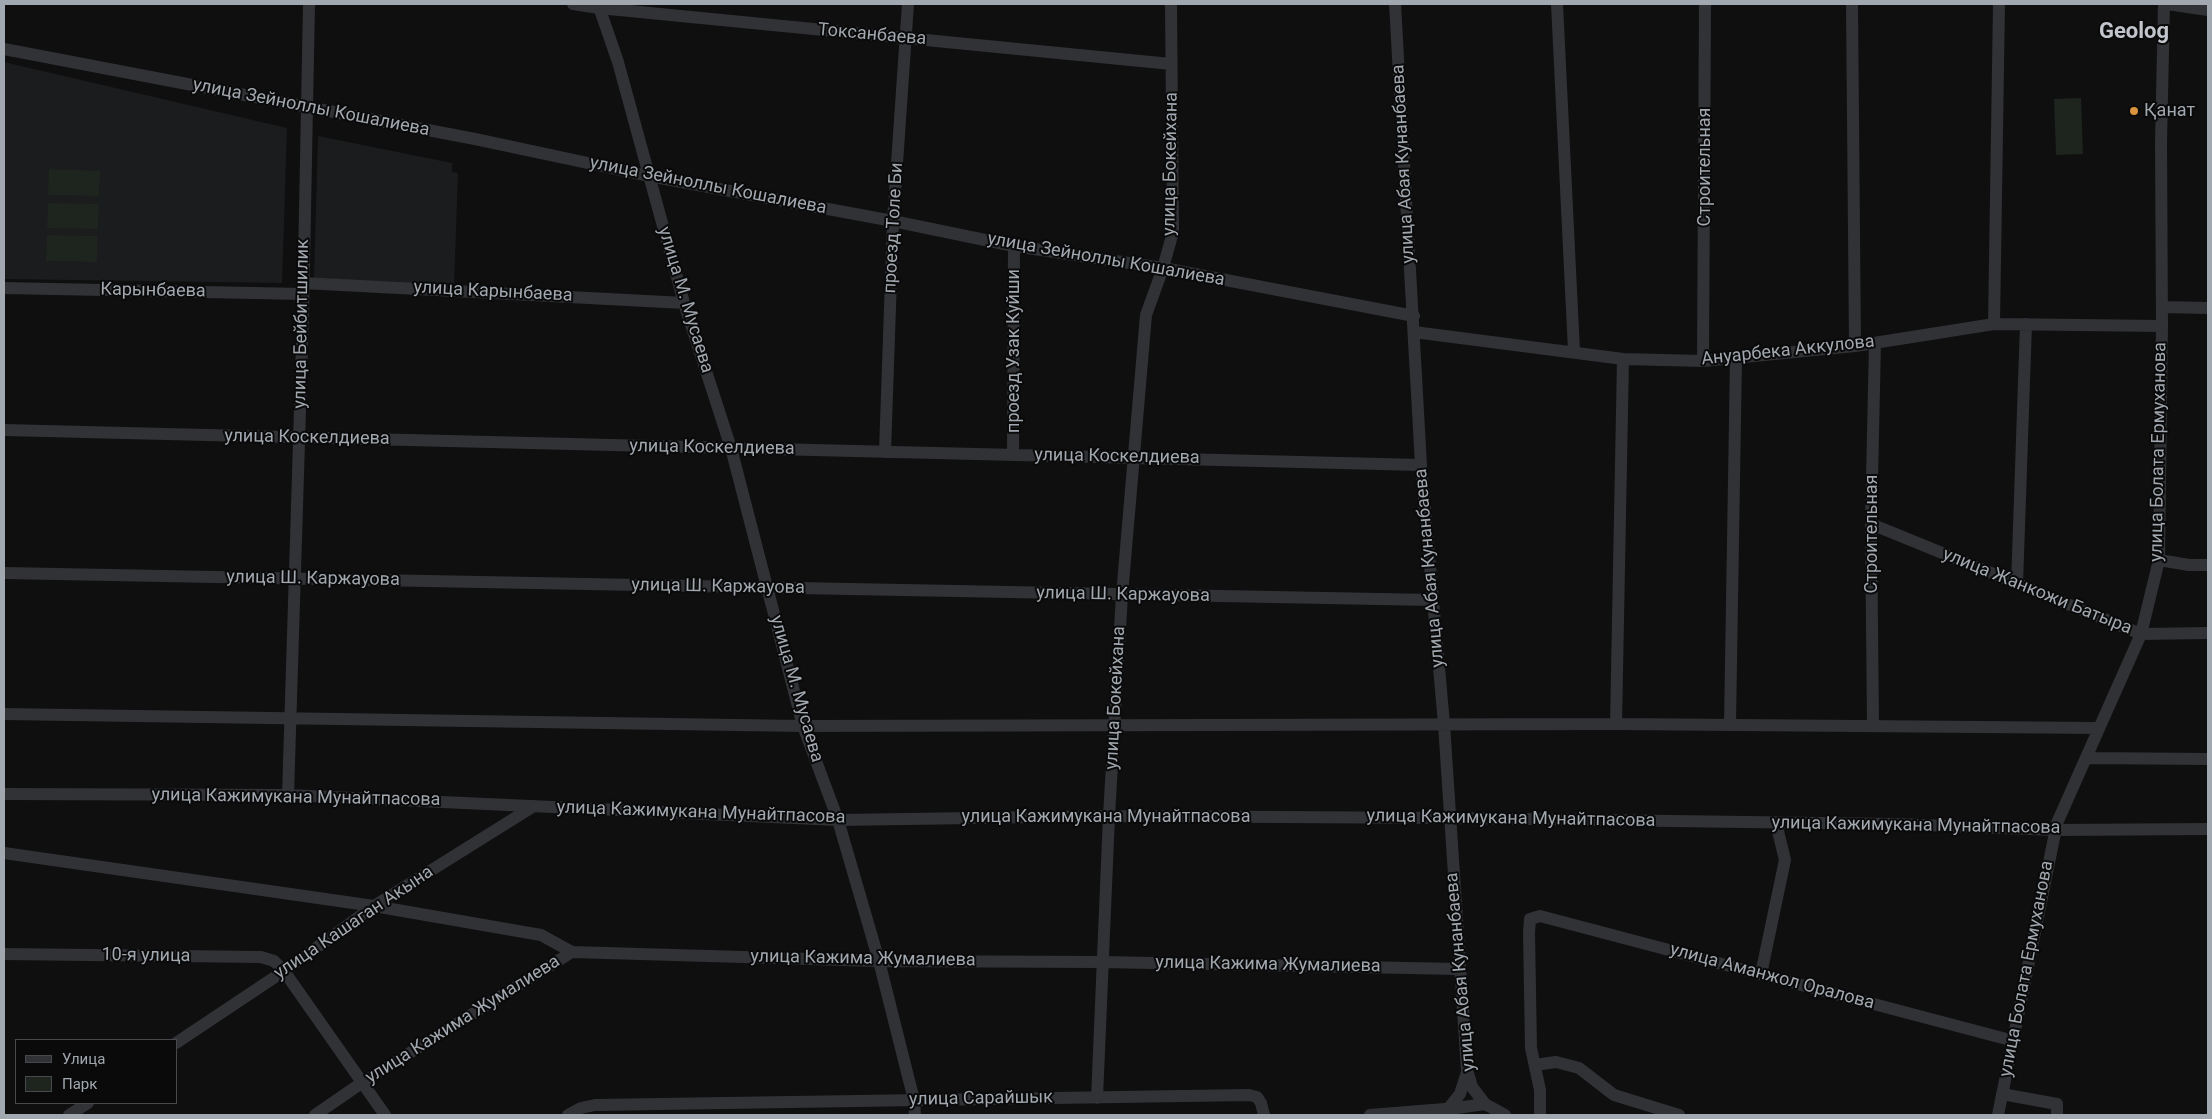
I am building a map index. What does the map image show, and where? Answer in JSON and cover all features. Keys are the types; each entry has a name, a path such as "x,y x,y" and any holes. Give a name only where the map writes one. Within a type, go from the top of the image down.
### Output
{"street":[{"name":"улица Бейбитшилик","path":"288,795 308,108 309,4"},
{"name":"Токсанбаева","path":"573,4 1172,64"},
{"name":"проезд Толе Би","path":"885,452 893,221 908,4"},
{"name":"улица Бокейхана","path":"1096,1098 1109,816 1122,595 1146,315 1163,268 1173,232 1171,4"},
{"name":"улица Абая Кунанбаева","path":"1395,4 1421,465 1444,724 1467,1070 1472,1086 1485,1104 1505,1115"},
{"path":"1557,4 1574,351"},
{"name":"Строительная","path":"1704,361 1706,4"},
{"path":"1852,4 1855,346"},
{"path":"1994,324 2000,4"},
{"path":"2166,4 2205,8"},
{"name":"улица Болата Ермуханова","path":"1998,1115 2056,830 2141,634 2159,560 2162,326 2161,143 2166,4"},
{"name":"улица М. Мусаева","path":"598,6 618,62 684,303 731,448 803,726 838,820 879,961 914,1100 915,1115"},
{"name":"улица Зейноллы Кошалиева","path":"4,49 476,139 649,176 893,221 1014,246 1163,268 1414,316"},
{"name":"проезд Узак Куйши","path":"1013,455 1014,246"},
{"name":"Карынбаева","path":"4,288 303,288"},
{"name":"улица Карынбаева","path":"303,288 684,303"},
{"path":"2162,307 2208,308"},
{"name":"Ануарбека Аккулова","path":"1414,332 1623,358 1704,361 1855,346 1994,324 2162,326"},
{"path":"2017,584 2026,324"},
{"name":"Строительная","path":"1873,725 1871,524 1875,343"},
{"path":"1616,724 1623,358"},
{"path":"1730,724 1736,358"},
{"name":"улица Коскелдиева","path":"4,430 1421,465"},
{"name":"улица Жанкожи Батыра","path":"1871,524 2141,634 2208,633"},
{"path":"2159,560 2189,565 2208,565"},
{"name":"улица Ш. Каржауова","path":"4,573 1432,600"},
{"path":"4,714 803,726 1730,724 2099,728"},
{"path":"2086,758 2208,759"},
{"name":"улица Кажимукана Мунайтпасова","path":"4,794 288,795 838,820 1109,816 1450,818 2056,830 2208,829"},
{"name":"улица Кашаган Акына","path":"178,1042 284,971 374,906 534,806"},
{"path":"1761,974 1786,860 1776,823"},
{"path":"4,853 374,906 541,935 572,952"},
{"name":"улица Аманжол Оралова","path":"1535,1065 1531,1048 1530,918 1540,916 2014,1041"},
{"name":"улица Кажима Жумалиева","path":"315,1115 363,1082 572,952 879,961 1102,962 1459,969"},
{"name":"10-я улица","path":"4,954 261,958 274,961 284,971"},
{"path":"284,971 385,1115"},
{"path":"1540,1115 1540,1090 1535,1065 1556,1062 1579,1068 1614,1095 1679,1115"},
{"path":"1448,1109 1460,1094 1467,1070"},
{"path":"2002,1094 2057,1104 2057,1115"},
{"name":"улица Сарайшык","path":"568,1115 581,1108 595,1105 1250,1095 1257,1097 1261,1103 1264,1115"},
{"path":"69,1115 86,1104"},
{"path":"1370,1115 1485,1104"}],"shaded area":[{"path":"4,62 287,128 282,283 4,279"},
{"path":"318,136 452,163 452,172 458,173 454,286 314,278"}],"green space":[{"path":"2081,98 2083,154 2056,155 2054,99"},
{"path":"49,169 100,171 99,196 48,195"},
{"path":"48,203 99,204 98,229 47,228"},
{"path":"47,235 97,236 97,262 46,261"}],"place":[{"name":"Қанат","path":"2134,111"}],"district":[{"name":"Geolog","path":"2134,32"}]}
